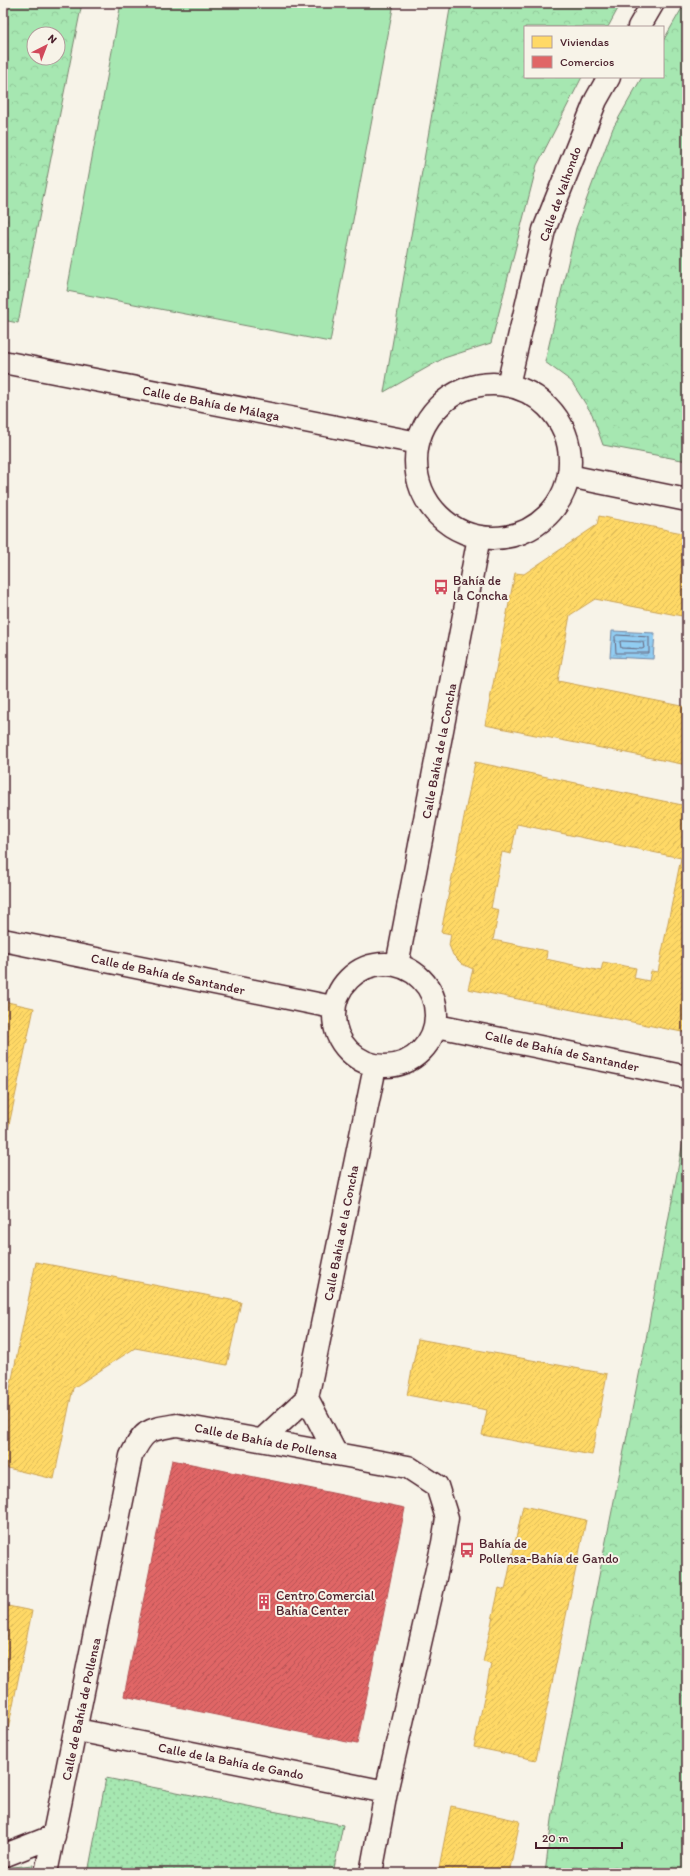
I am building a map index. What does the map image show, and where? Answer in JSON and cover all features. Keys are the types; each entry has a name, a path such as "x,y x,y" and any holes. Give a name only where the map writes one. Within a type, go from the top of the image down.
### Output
{"street":[{"path":"640,26 653,3"},
{"name":"Calle de Valhondo","path":"508,385 544,230 596,100 609,78"},
{"name":"Calle de Bahía de Málaga","path":"3,362 418,443"},
{"path":"486,384 508,385 530,393 548,407 562,425 570,447 569,476 564,493 549,517 527,532 502,539 479,537 452,528 432,510 420,488 415,462 418,443 429,417 445,400 464,390 486,384"},
{"path":"569,476 687,500"},
{"name":"Calle Bahía de la Concha","path":"397,964 479,537"},
{"name":"Calle de Bahía de Santander","path":"3,940 332,1008"},
{"path":"378,964 397,964 412,972 426,985 435,1002 437,1026 432,1037 422,1051 408,1061 393,1066 375,1067 348,1051 338,1037 332,1008 340,990 350,977 363,969 378,964"},
{"name":"Calle de Bahía de Santander","path":"437,1026 687,1077"},
{"name":"Calle Bahía de la Concha","path":"307,1398 375,1067"},
{"path":"262,1440 307,1398 336,1454"},
{"name":"Calle de Bahía de Pollensa","path":"46,1873 131,1456 140,1439 152,1429 177,1425 408,1467 437,1486 447,1518 443,1543 386,1792 371,1873"},
{"name":"Calle de la Bahía de Gando","path":"76,1730 386,1792"},
{"path":"3,1856 54,1836"}],"green space":[{"path":"3,3 82,3 18,323 3,320"},
{"path":"121,3 394,3 330,342 67,291"},
{"path":"451,3 621,3 609,26 524,26 524,78 581,78 537,165 491,343 444,358 384,392"},
{"path":"685,3 687,3 687,461 603,445 592,414 571,381 545,362 576,228 613,128 641,78 664,78 664,39"},
{"path":"687,1120 687,1873 545,1873 555,1797 643,1355"},
{"path":"106,1778 343,1825 333,1873 88,1873"},
{"path":"33,1865 31,1873 3,1873 3,1868"}],"water":[{"path":"612,631 655,633 653,659 610,657"}],"building: Viviendas":[{"path":"599,516 687,534 687,617 595,599 570,615 558,681 687,707 687,765 485,725 515,573 524,574 597,525"},
{"path":"475,762 687,806 687,1033 468,989 473,969 462,964 453,955 449,945 451,934 441,932","holes":["517,824 681,858 658,972 651,971 649,981 634,978 636,968 603,962 601,971 546,959 547,951 493,940 499,910 491,908 502,852 511,854"]},
{"path":"3,1001 34,1008 3,1153"},
{"path":"36,1262 241,1302 227,1365 135,1348 73,1388 54,1479 3,1467 3,1423"},
{"path":"418,1339 607,1374 592,1455 482,1435 487,1410 407,1395"},
{"path":"523,1506 586,1520 536,1760 474,1747 491,1664 483,1662 499,1588 505,1590"},
{"path":"3,1605 32,1611 3,1754"},
{"path":"451,1806 520,1821 509,1873 438,1873"}],"building: Comercios":[{"name":"Centro Comercial Bahía Center","path":"172,1460 405,1508 357,1744 124,1696"}],"place":[{"name":"Bahía de la Concha","path":"441,587"},
{"name":"Bahía de Pollensa-Bahía de Gando","path":"467,1550"},
{"name":"Centro Comercial Bahía Center","path":"264,1602"}]}
